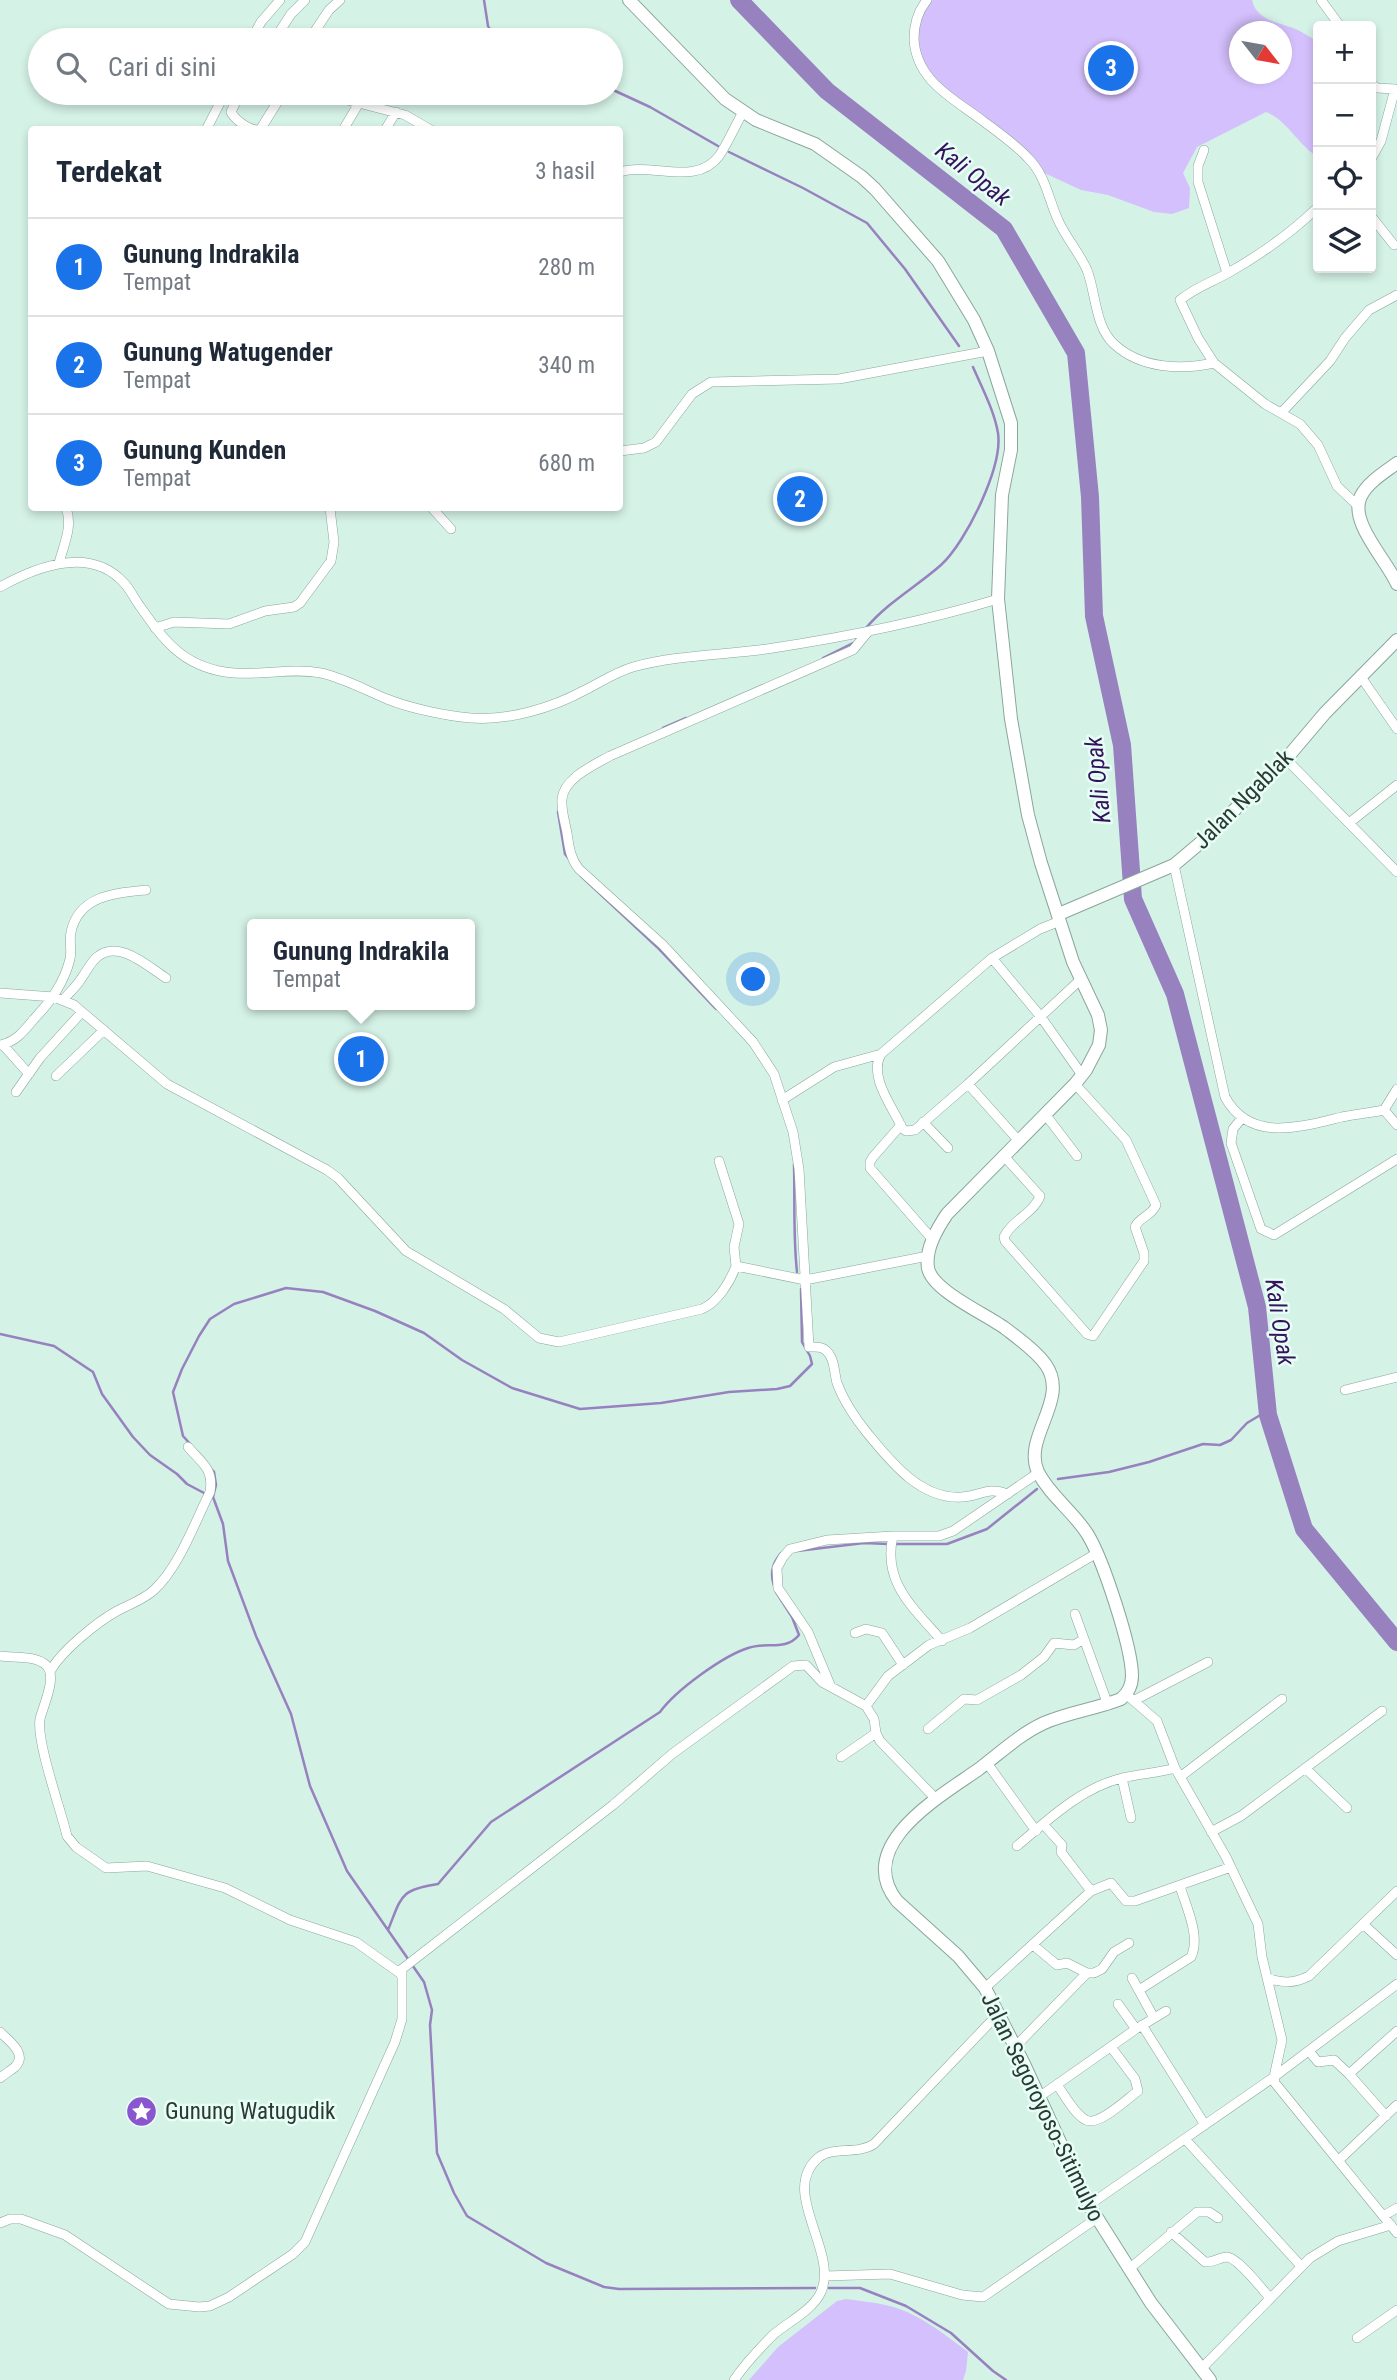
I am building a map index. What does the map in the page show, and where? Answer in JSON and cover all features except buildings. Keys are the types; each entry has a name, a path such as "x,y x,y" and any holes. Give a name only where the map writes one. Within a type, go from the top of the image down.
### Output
{"main road":[{"path":"629,0 709,84 743,112 815,144 875,189 938,261 974,320 988,351 1011,424 1011,450 1002,495 998,599 1011,719 1028,816 1041,863 1080,980 1098,1015 1101,1030 1099,1045 1079,1079 947,1214 933,1240 928,1256 928,1270 934,1280 948,1292 1006,1328 1046,1365 1051,1377 1052,1393 1035,1448 1034,1461 1038,1473 1077,1519 1097,1553 1131,1663 1131,1698"},
{"path":"1397,463 1368,486 1361,495 1358,506 1364,528 1397,584"},
{"name":"Jalan Ngablak","path":"1060,918 1102,895 1174,865 1206,838 1286,758 1325,713 1397,640"},
{"name":"Jalan Segoroyoso-Sitimulyo","path":"1131,1698 1044,1723 1029,1731 905,1824 891,1844 885,1866 890,1893 958,1956 985,1987 1089,2205 1151,2303 1210,2380"}],"street":[{"path":"258,28 280,0"},
{"path":"282,28 305,0"},
{"path":"317,28 328,10 340,0"},
{"path":"1321,0 1336,21"},
{"path":"921,2 914,28 915,51 921,67 937,87 1011,143 1028,157 1039,171 1048,187 1057,218 1087,270 1102,328 1111,342 1146,363 1193,367 1214,363"},
{"path":"1376,87 1396,89 1376,150"},
{"path":"208,126 219,105"},
{"path":"234,105 231,112 251,126"},
{"path":"262,126 275,105"},
{"path":"345,126 358,105"},
{"path":"367,105 414,118 426,126"},
{"path":"387,126 396,112"},
{"path":"623,172 647,169 699,171 719,156 743,112"},
{"path":"1204,150 1198,166 1198,182 1227,273"},
{"path":"1314,210 1266,248 1180,300 1214,363 1265,404 1300,424 1318,445 1337,486 1358,506"},
{"path":"1376,222 1394,244"},
{"path":"1282,412 1330,361 1369,310 1397,295"},
{"path":"623,451 644,448 656,442 692,394 711,382 839,379 988,351"},
{"path":"60,563 70,519 67,511"},
{"path":"155,628 174,622 229,624 265,611 294,607 300,603 331,561 334,542 330,511"},
{"path":"435,511 451,529"},
{"path":"0,587 24,573 60,563 96,565 109,570 124,582 155,628 181,656 201,666 246,675 323,673 390,700 470,718 505,717 521,713 583,692 631,668 663,660 764,649 867,633 926,620 998,599"},
{"path":"867,633 853,650 610,755 577,776 562,799 569,846 574,862 663,946 753,1042 774,1074 793,1132 799,1169 809,1348 816,1346 829,1354 849,1409 897,1468 920,1486 958,1498 990,1489 1008,1494"},
{"path":"1361,677 1397,729"},
{"path":"1286,758 1397,872"},
{"path":"1349,823 1397,785"},
{"path":"1174,865 1225,1097 1230,1105 1242,1118 1260,1126 1287,1129 1384,1110"},
{"path":"59,999 71,956 71,929 80,913 102,896 146,890"},
{"path":"1060,918 992,958 881,1054 877,1061 877,1075 906,1131 923,1122 968,1084 1080,980"},
{"path":"29,1074 1,1045 13,1041 79,983 96,958 108,950 119,951 166,978"},
{"path":"992,958 1041,1017 1079,1079 1126,1140 1156,1205 1135,1227 1144,1261 1093,1336 1087,1334 1005,1241 1008,1229 1037,1204 1040,1196 1003,1155"},
{"path":"0,993 59,999 82,1012 167,1084 327,1170 338,1178 397,1244 504,1309 532,1333 548,1342 559,1342 702,1309 714,1301 736,1266 735,1244 740,1228 719,1161"},
{"path":"16,1092 55,1041 82,1012"},
{"path":"56,1076 104,1030"},
{"path":"782,1100 834,1067 881,1054"},
{"path":"968,1084 1018,1140"},
{"path":"1384,1110 1397,1089"},
{"path":"1384,1110 1397,1125"},
{"path":"1045,1114 1077,1156"},
{"path":"1242,1118 1233,1129 1231,1143 1261,1229 1274,1235 1397,1159"},
{"path":"923,1122 948,1148"},
{"path":"901,1125 873,1157 870,1168 933,1240"},
{"path":"736,1266 804,1280 928,1256"},
{"path":"1345,1390 1397,1377"},
{"path":"50,1672 64,1652 111,1615 142,1599 157,1587 170,1570 210,1492 212,1480 208,1469 188,1447"},
{"path":"832,1688 808,1632 778,1588 777,1568 790,1549 827,1541 939,1535 953,1531 1038,1473"},
{"path":"893,1538 891,1564 898,1588 942,1641"},
{"path":"866,1706 886,1678 929,1645 970,1628 1097,1553"},
{"path":"1074,1614 1108,1705"},
{"path":"855,1633 866,1629 882,1633 903,1665"},
{"path":"928,1729 964,1699 977,1700 1021,1675 1044,1657 1054,1643 1074,1645 1084,1639"},
{"path":"0,1656 39,1661 46,1665 50,1672 51,1680 40,1720 40,1737 67,1836 76,1847 106,1868 147,1866 235,1892 290,1920 356,1942 401,1974"},
{"path":"1208,1662 1131,1698 1157,1721 1178,1773 1231,1867 1258,1924 1267,1978 1282,2040 1274,2077 1277,2088 1339,2160 1397,2234"},
{"path":"0,2223 10,2219 22,2219 65,2235 169,2304 199,2307 210,2305 229,2297 293,2254 305,2242 399,2031 402,2011 401,1974 407,1964 571,1838 672,1754 793,1666 806,1665 832,1688 866,1706 874,1719 880,1741 936,1799"},
{"path":"1017,1846 1067,1804 1106,1783 1122,1778 1178,1773 1282,1699"},
{"path":"1211,1832 1241,1816 1382,1711"},
{"path":"841,1757 876,1733"},
{"path":"986,1763 1040,1827 1062,1845 1061,1852 1091,1891"},
{"path":"1305,1768 1348,1808"},
{"path":"1122,1778 1131,1818"},
{"path":"985,1987 1091,1891 1111,1883 1123,1898 1130,1902 1231,1867"},
{"path":"1139,1990 1191,1957 1194,1950 1194,1937 1180,1886"},
{"path":"1267,1978 1283,1983 1298,1982 1309,1976 1397,1891"},
{"path":"1363,1924 1397,1955"},
{"path":"1034,1945 1057,1965 1067,1963 1087,1973 1094,1973 1102,1969 1114,1952 1129,1943"},
{"path":"1015,2046 1087,1973"},
{"path":"1132,1978 1154,2018"},
{"path":"1089,2205 1274,2077 1397,1984"},
{"path":"1118,2004 1139,2027 1205,2125"},
{"path":"1040,2098 1139,2027 1166,2011"},
{"path":"734,2380 772,2337 820,2295 825,2276 824,2258 804,2200 806,2182 818,2158 829,2152 866,2149 874,2144 999,2013"},
{"path":"1349,2074 1397,2031"},
{"path":"0,2032 16,2047 19,2054 13,2068 0,2078"},
{"path":"1058,2085 1087,2122 1094,2122 1105,2116 1138,2091 1135,2080 1111,2047"},
{"path":"1309,2051 1318,2062 1334,2060 1386,2116"},
{"path":"1339,2160 1397,2105"},
{"path":"1185,2139 1301,2266"},
{"path":"1383,2216 1397,2208"},
{"path":"1129,2269 1197,2212 1209,2212 1218,2218"},
{"path":"825,2276 890,2274 962,2295 983,2297 1097,2218"},
{"path":"1202,2368 1301,2266 1338,2241 1391,2225"},
{"path":"1171,2232 1205,2262 1212,2263 1223,2258 1234,2259 1270,2298"},
{"path":"1356,2338 1397,2310"}],"shaded area":[{"path":"928,0 1252,0 1259,13 1273,21 1229,21 1229,84 1292,84 1292,28 1313,39 1313,153 1280,121 1266,112 1197,147 1183,173 1190,188 1189,208 1172,214 1154,212 1108,195 1081,190 1040,171 938,87 915,51 923,7"},
{"path":"846,2299 876,2303 908,2312 939,2331 968,2352 963,2380 749,2380 778,2347 837,2301"}],"waterway":[{"path":"484,0 489,28"},
{"name":"Kali Opak","path":"739,0 827,91 1004,229 1076,353 1090,497 1094,616 1122,745 1133,899 1175,994 1257,1307 1268,1415 1304,1529 1397,1642"},
{"path":"623,95 718,146"},
{"path":"729,152 867,223 905,269 959,346"},
{"path":"866,628 883,610 932,573 951,554 971,522 989,484 995,465 998,433 991,408 973,367"},
{"path":"823,658 853,643"},
{"path":"663,728 686,718"},
{"path":"558,812 565,854 569,859"},
{"path":"581,876 657,947 716,1009"},
{"path":"794,1164 797,1272"},
{"path":"191,1445 183,1436 173,1392 199,1336 210,1319 234,1304 286,1288 323,1292 375,1311 424,1333 462,1360 512,1388 580,1409 661,1403 790,1386 812,1364 802,1342 801,1289"},
{"path":"0,1334 54,1346 93,1372 102,1394 133,1437 150,1455 187,1484 204,1493"},
{"path":"1058,1479 1109,1472 1203,1444 1220,1445 1231,1440 1247,1423 1267,1411"},
{"path":"211,1469 216,1485 213,1497 223,1524 228,1561 256,1636 291,1714 310,1786 347,1871 424,1982 432,2010 430,2025 437,2153 467,2216 546,2263 604,2287 815,2288"},
{"path":"895,1544 947,1544 987,1529 1037,1489"},
{"path":"797,1551 864,1543 888,1544"},
{"path":"774,1586 773,1569 781,1553"},
{"path":"388,1930 404,1896 416,1889 438,1884 491,1822 660,1712 688,1684 726,1658 755,1646 781,1645 794,1640 799,1635 792,1617 776,1592"},
{"path":"829,2288 860,2288 906,2306 951,2333 1006,2380"}],"place":[{"name":"Gunung Kunden","path":"1111,68"},
{"name":"Gunung Watugender","path":"800,499"},
{"name":"Gunung Indrakila","path":"361,1059"},
{"name":"Gunung Watugudik","path":"142,2111"}]}
